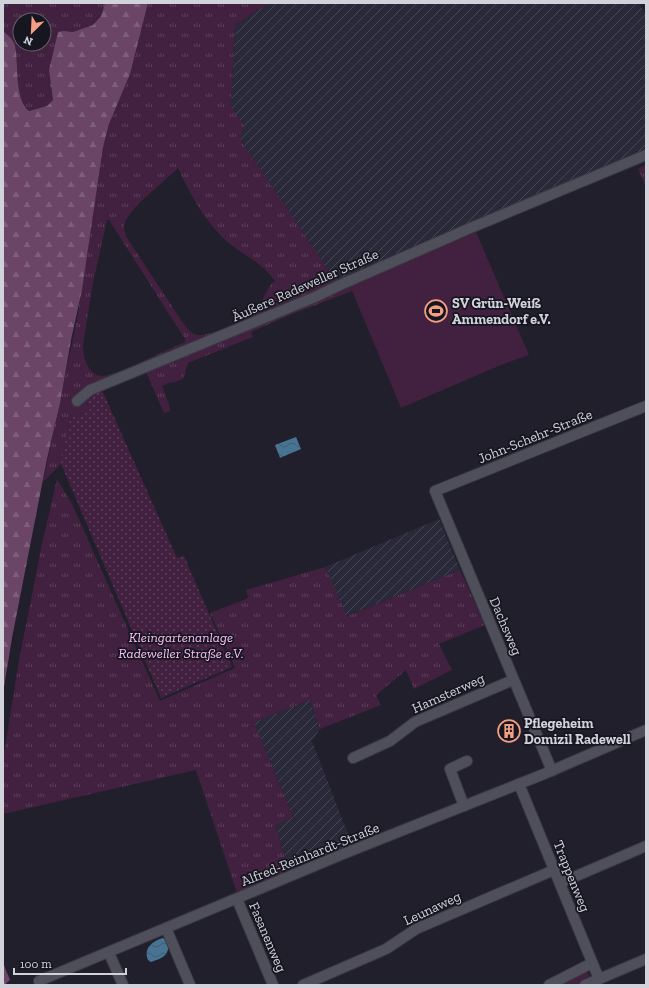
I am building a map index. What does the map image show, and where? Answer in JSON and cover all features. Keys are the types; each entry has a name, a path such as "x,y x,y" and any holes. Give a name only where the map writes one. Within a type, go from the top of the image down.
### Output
{"street":[{"name":"Äußere Radeweller Straße","path":"76,401 90,390 315,298 338,286 468,229 646,155"},
{"name":"John-Schehr-Straße","path":"435,491 646,406"},
{"name":"Dachsweg","path":"435,491 552,770"},
{"name":"Hamsterweg","path":"353,758 390,741 415,722 513,680"},
{"name":"Alfred-Reinhardt-Straße","path":"39,981 53,981 109,953 166,928 349,852 519,784 646,730"},
{"path":"464,806 450,769 466,761"},
{"name":"Trappenweg","path":"519,784 599,979"},
{"path":"560,883 646,846"},
{"name":"Leunaweg","path":"303,985 386,949 416,929 554,870"},
{"name":"Fasanenweg","path":"237,899 273,985"},
{"path":"166,928 190,985"},
{"path":"109,953 123,985"},
{"path":"585,985 646,959"},
{"path":"549,985 592,963"}],"shaded area":[{"path":"269,3 639,3 646,16 646,155 338,286 240,139 231,106 235,25"},
{"path":"439,519 460,570 346,616 325,567"},
{"path":"310,700 320,729 312,741 353,847 290,872 275,826 293,817 254,722"}],"green space":[{"path":"3,3 105,3 101,16 93,25 73,32 64,31 51,88 53,100 47,106 29,111 24,105 19,89 16,52 52,52 52,12 12,12 12,41 3,31"},
{"path":"105,3 148,3 130,74 109,124 103,147 82,290 71,340 60,403 47,459 12,638 3,693 3,31 12,41 12,52 16,52 19,90 24,105 29,111 47,106 53,100 49,70 58,32 73,32 93,25 101,16"},
{"path":"148,3 269,3 235,25 231,106 244,126 240,139 338,285 348,281 352,291 251,332 253,337 188,363 183,379 162,386 170,411 164,413 146,372 85,398 90,410 70,419 61,464 43,482 78,314 103,147 109,124 130,74","holes":["178,168 188,189 206,219 221,236 236,249 265,269 275,281 268,288 258,308 251,315 227,327 202,335 194,334 185,326 127,238 124,230 125,222 134,209","107,220 109,220 185,339 185,342 130,367 113,374 103,376 94,373 87,365 83,345 93,283"]},
{"path":"646,165 646,187 638,169"},
{"name":"SV Grün-Weiß Ammendorf e.V.","path":"476,232 529,355 501,365 401,408 350,286"},
{"name":"Kleingartenanlage Radeweller Straße e.V.","path":"102,390 177,558 184,556 232,667 161,698 61,464 70,419 90,410 85,397"},
{"path":"57,479 72,504 160,701 235,668 210,613 246,599 248,597 246,590 325,567 347,616 460,570 485,625 439,644 452,670 414,689 406,670 376,695 381,705 320,729 310,700 254,722 293,817 275,826 290,872 237,893 196,770 3,814 3,760 19,660 42,544"},
{"path":"3,963 10,980 4,985 3,985"},
{"path":"586,971 590,976 584,982 574,985 554,985"}],"water":[{"path":"296,437 301,449 280,458 275,445"},
{"path":"163,938 168,944 167,953 163,957 151,962 148,960 147,956 148,949 153,943"}],"place":[{"name":"SV Grün-Weiß Ammendorf e.V.","path":"436,311"},
{"name":"Pflegeheim Domizil Radewell","path":"509,731"}]}
